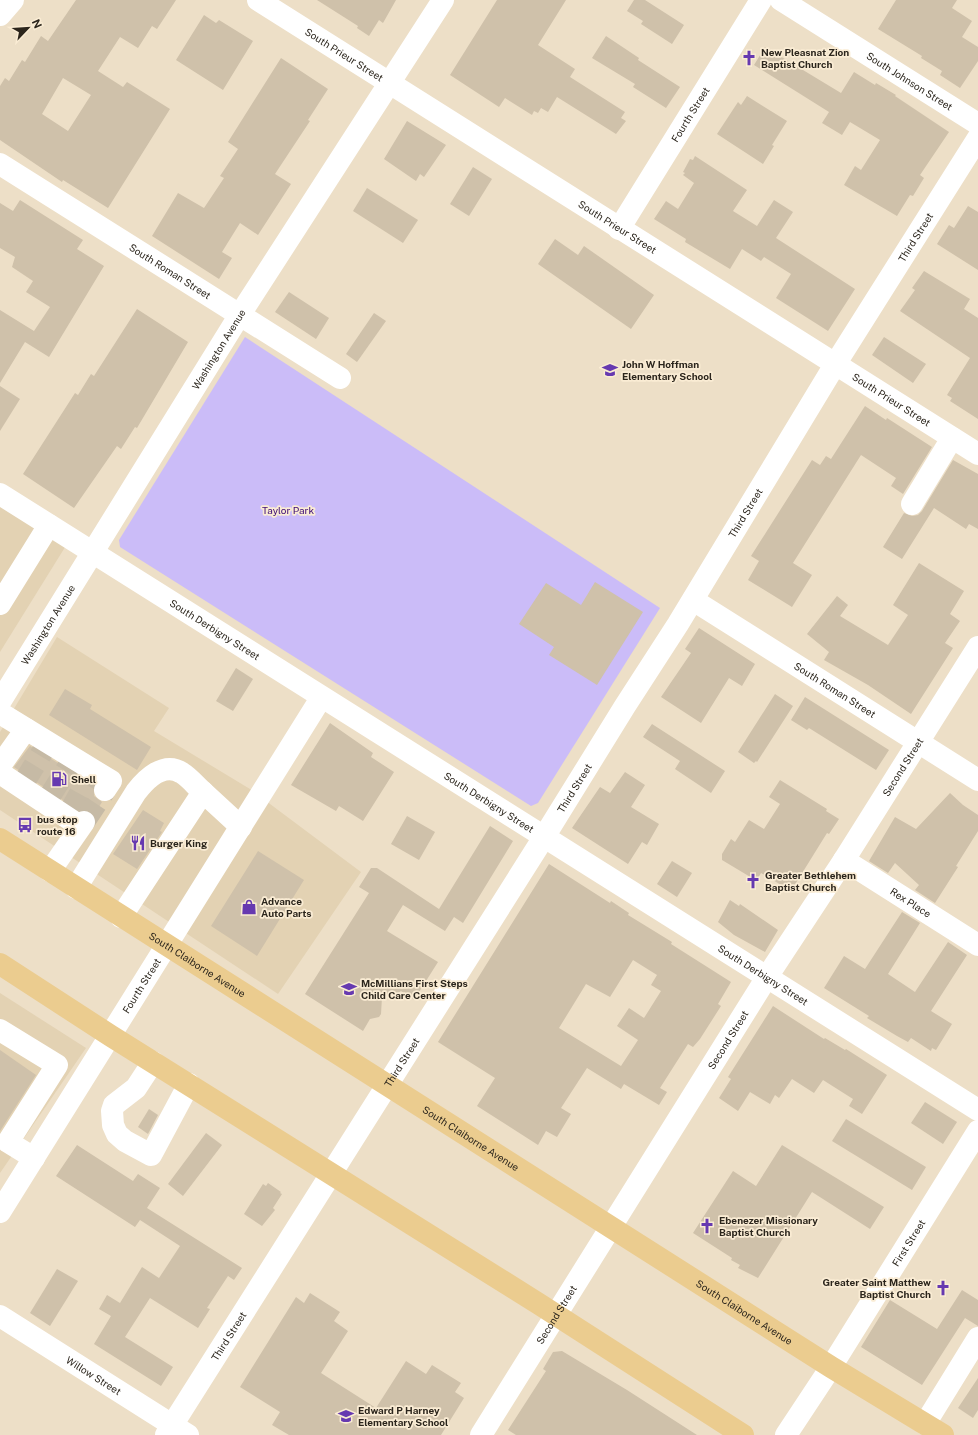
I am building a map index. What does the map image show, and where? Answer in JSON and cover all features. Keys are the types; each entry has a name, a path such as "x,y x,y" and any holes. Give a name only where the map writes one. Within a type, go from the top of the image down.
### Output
{"main road":[{"name":"South Claiborne Avenue","path":"0,839 166,946 611,1226 831,1367 934,1430"},
{"path":"2,971 111,1036 332,1173 743,1435"}],"street":[{"path":"0,15 13,0"},
{"name":"South Prieur Street","path":"258,0 619,229 836,363 978,454"},
{"name":"Washington Avenue","path":"0,702 239,316 391,83 443,0"},
{"name":"Fourth Street","path":"619,229 760,0"},
{"name":"South Johnson Street","path":"781,0 978,124"},
{"name":"Third Street","path":"175,1432 332,1173 693,600 836,363 978,138"},
{"name":"South Roman Street","path":"0,164 239,316 340,378"},
{"path":"912,504 952,438"},
{"name":"South Derbigny Street","path":"0,494 321,698 978,1110"},
{"path":"0,604 49,525"},
{"name":"South Roman Street","path":"693,600 919,741 978,780"},
{"name":"Second Street","path":"481,1435 767,977 844,860 978,647"},
{"name":"Fourth Street","path":"0,1212 321,698"},
{"path":"0,714 26,729 46,747 71,762 95,780"},
{"path":"0,766 26,729"},
{"path":"76,888 136,792 147,778 164,769 181,772 241,827"},
{"path":"0,774 22,785 75,819 50,871"},
{"path":"92,864 111,844 156,782 167,779 180,782 187,793 186,818"},
{"path":"122,917 203,792"},
{"name":"Rex Place","path":"844,860 978,945"},
{"path":"0,1030 57,1065 8,1142 34,1158"},
{"path":"153,1062 136,1088 114,1105 112,1111 113,1125 117,1134 125,1141 151,1155 189,1084"},
{"name":"First Street","path":"786,1435 831,1367 978,1131"},
{"name":"Willow Street","path":"0,1316 175,1432"},
{"path":"934,1430 978,1338"}],"shaded area":[{"path":"0,503 67,544 0,652"},
{"path":"57,637 169,708 154,731 250,789 361,872 278,994 0,810 0,732"},
{"path":"0,993 86,1048 0,1173"}],"green space":[{"name":"Taylor Park","path":"245,337 660,608 538,803 531,806 120,547 119,540"}],"building":[{"path":"76,0 176,0 157,29 152,26 138,48 120,37 98,71 123,87 127,82 170,109 108,208 63,180 62,182 0,140 0,86 5,78 9,81 22,60 25,62 41,36 48,41","holes":["63,78 91,95 68,131 42,114"]},
{"path":"317,0 396,0 383,23 379,20 369,36 357,28 358,26"},
{"path":"497,0 566,0 538,45 575,69 570,77 625,112 621,118 626,121 616,134 557,97 548,112 541,108 538,113 534,111 532,115 505,98 499,107 450,75"},
{"path":"634,0 645,0 684,25 672,44 641,24 643,21 627,11"},
{"path":"896,0 957,0 952,8 972,21 962,37 978,47 978,61 960,88 940,75 942,71 921,58 922,56 878,29"},
{"path":"204,15 216,23 219,20 253,41 223,90 176,60"},
{"path":"606,36 639,58 638,60 680,87 666,108 633,87 635,84 592,58"},
{"path":"765,47 841,93 854,72 875,85 876,83 896,95 895,96 949,132 920,175 924,178 913,196 910,195 897,216 844,185 855,166 861,170 880,140 850,122 842,135 822,123 829,112 754,65"},
{"path":"281,58 328,89 308,120 310,121 275,174 291,184 258,235 240,223 222,252 232,258 219,279 152,236 178,193 204,208 224,178 220,176 238,149 228,142"},
{"path":"747,96 787,121 772,145 774,146 763,164 717,134 738,102 741,105"},
{"path":"407,121 446,145 424,177 420,174 416,181 384,159"},
{"path":"695,156 747,190 733,211 757,226 774,200 793,212 776,238 855,289 828,331 776,298 791,274 764,257 761,261 742,249 730,269 685,242 686,239 654,219 666,201 678,209 694,183 683,175 685,173 683,172 690,159 693,160"},
{"path":"473,167 492,179 469,216 450,204"},
{"path":"367,188 418,220 403,243 353,211"},
{"path":"20,200 83,240 77,249 104,266 49,357 25,342 0,383 0,310 34,331 50,307 26,292 33,281 12,267 15,257 0,248 0,203 13,211"},
{"path":"968,206 978,212 978,270 937,244 949,225 954,228"},
{"path":"555,239 578,255 584,246 654,295 631,329 538,264"},
{"path":"924,271 970,299 964,309 978,318 978,419 950,401 952,398 947,395 970,358 900,311 915,290 912,288"},
{"path":"289,292 329,318 316,339 275,312"},
{"path":"137,309 188,342 137,428 135,427 121,449 117,446 74,508 23,474 75,393 78,395 91,374 94,376"},
{"path":"374,313 386,321 357,362 346,354"},
{"path":"884,337 926,364 913,383 872,355"},
{"path":"0,386 20,399 0,431"},
{"path":"865,406 886,420 887,418 932,447 903,494 891,486 896,478 861,455 793,563 812,575 792,607 748,580 759,561 751,556 812,460 820,465 826,456 831,459"},
{"path":"953,460 978,474 978,529 969,524 966,529 934,508 902,559 883,547 904,513 912,516 918,515 922,511"},
{"path":"919,563 964,591 950,614 960,621 945,643 953,648 911,714 868,685 824,660 829,652 807,634 837,596 848,605 840,616 888,645 908,615 893,605"},
{"path":"595,582 643,612 597,685 549,655 554,647 519,624 546,583 581,605"},
{"path":"699,628 755,664 742,686 729,678 701,723 661,697 691,653 685,649"},
{"path":"236,668 253,679 233,711 216,701"},
{"path":"65,689 92,705 90,709 151,747 137,770 49,715"},
{"path":"775,694 793,706 757,762 756,761 754,763 738,752"},
{"path":"805,697 889,750 876,770 809,728 807,730 791,720"},
{"path":"330,723 373,753 371,757 394,772 363,821 339,806 336,811 291,785"},
{"path":"652,724 725,771 711,793 675,769 680,761 643,737"},
{"path":"30,746 94,785 94,796 102,802 94,815 85,810 79,811 14,767"},
{"path":"625,772 645,785 631,807 659,824 647,845 642,842 628,864 572,828 600,787 610,793"},
{"path":"780,780 827,809 826,811 839,819 829,834 827,833 791,891 761,873 758,878 752,878 722,860 722,854 731,839 735,842 749,820 764,829 780,804 769,797"},
{"path":"950,793 963,805 978,815 978,831 956,866 958,867 935,903 915,890 919,885 895,863 888,873 869,861 895,817 916,829"},
{"name":"Burger King","path":"143,810 164,823 160,831 162,832 137,869 113,854"},
{"path":"407,816 435,832 419,860 391,844"},
{"path":"490,826 513,841 463,923 454,917 445,931 403,905 387,931 438,962 414,1000 401,991 393,996 382,997 381,1014 379,1017 370,1019 363,1031 305,994 369,893 359,887 371,868 377,868 439,909"},
{"path":"258,851 304,880 257,956 211,926"},
{"path":"672,861 692,873 677,897 657,884"},
{"path":"549,864 610,903 611,901 629,913 628,915 672,942 671,944 731,982 718,1004 721,1006 700,1039 693,1047 688,1044 660,1088 667,1092 659,1105 624,1084 621,1089 587,1068 561,1108 571,1114 557,1137 546,1131 538,1145 477,1106 495,1078 438,1042","holes":["633,960 657,975 651,985 661,991 644,1018 629,1008 617,1026 638,1040 621,1066 559,1028 586,984 610,997"]},
{"path":"730,900 739,906 740,904 778,930 765,952 734,935 718,922"},
{"path":"902,912 920,923 888,974 915,992 948,942 967,955 931,1011 952,1024 936,1050 932,1048 931,1051 911,1038 908,1042 897,1036 867,1018 869,1016 824,988 844,956 865,969"},
{"path":"773,1006 824,1039 825,1038 845,1050 846,1049 887,1075 862,1114 849,1106 853,1099 823,1080 814,1093 792,1079 779,1098 775,1095 770,1104 750,1092 738,1111 719,1098 731,1079 728,1077"},
{"path":"0,1050 36,1075 0,1131"},
{"path":"925,1102 957,1122 943,1144 911,1123"},
{"path":"149,1109 158,1115 148,1134 138,1127"},
{"path":"846,1119 926,1167 912,1190 832,1141"},
{"path":"206,1133 222,1145 183,1196 168,1184"},
{"path":"77,1145 133,1181 138,1174 160,1188 147,1208 242,1268 234,1280 228,1276 207,1308 210,1309 198,1328 150,1298 125,1337 173,1367 161,1386 94,1344 111,1316 99,1309 107,1295 120,1303 142,1267 159,1278 180,1246 140,1220 135,1227 56,1176"},
{"path":"782,1145 884,1207 870,1229 812,1192 758,1278 738,1268 740,1265 731,1260 732,1258 693,1233 733,1171 756,1186"},
{"path":"268,1183 282,1194 273,1208 275,1210 262,1226 244,1214 263,1184 266,1186"},
{"path":"57,1269 78,1281 50,1326 30,1313"},
{"path":"962,1290 978,1300 978,1326 965,1318 922,1385 861,1347 890,1300 937,1329"},
{"path":"310,1293 340,1312 334,1321 348,1331 321,1373 376,1408 406,1361 426,1374 432,1365 461,1383 455,1392 464,1398 441,1435 289,1435 272,1425 280,1412 240,1387 296,1297 304,1303"},
{"path":"562,1351 627,1390 697,1435 516,1435 508,1430 546,1371 543,1369 553,1352"},
{"path":"978,1378 978,1410 973,1418 958,1408"}],"tunnel":[{"path":"23,784 43,751"},
{"path":"48,799 68,767"},
{"path":"69,813 88,779"},
{"path":"84,822 105,790"}],"place":[{"name":"New Pleasnat Zion Baptist Church","path":"749,58"},
{"name":"John W Hoffman Elementary School","path":"610,370"},
{"name":"Shell","path":"59,779"},
{"name":"bus stop route 16","path":"25,825"},
{"name":"Burger King","path":"138,843"},
{"name":"Greater Bethlehem Baptist Church","path":"753,881"},
{"name":"Advance Auto Parts","path":"249,907"},
{"name":"McMillians First Steps Child Care Center","path":"349,989"},
{"name":"Ebenezer Missionary Baptist Church","path":"707,1226"},
{"name":"Greater Saint Matthew Baptist Church","path":"943,1288"},
{"name":"Edward P Harney Elementary School","path":"346,1416"}]}
